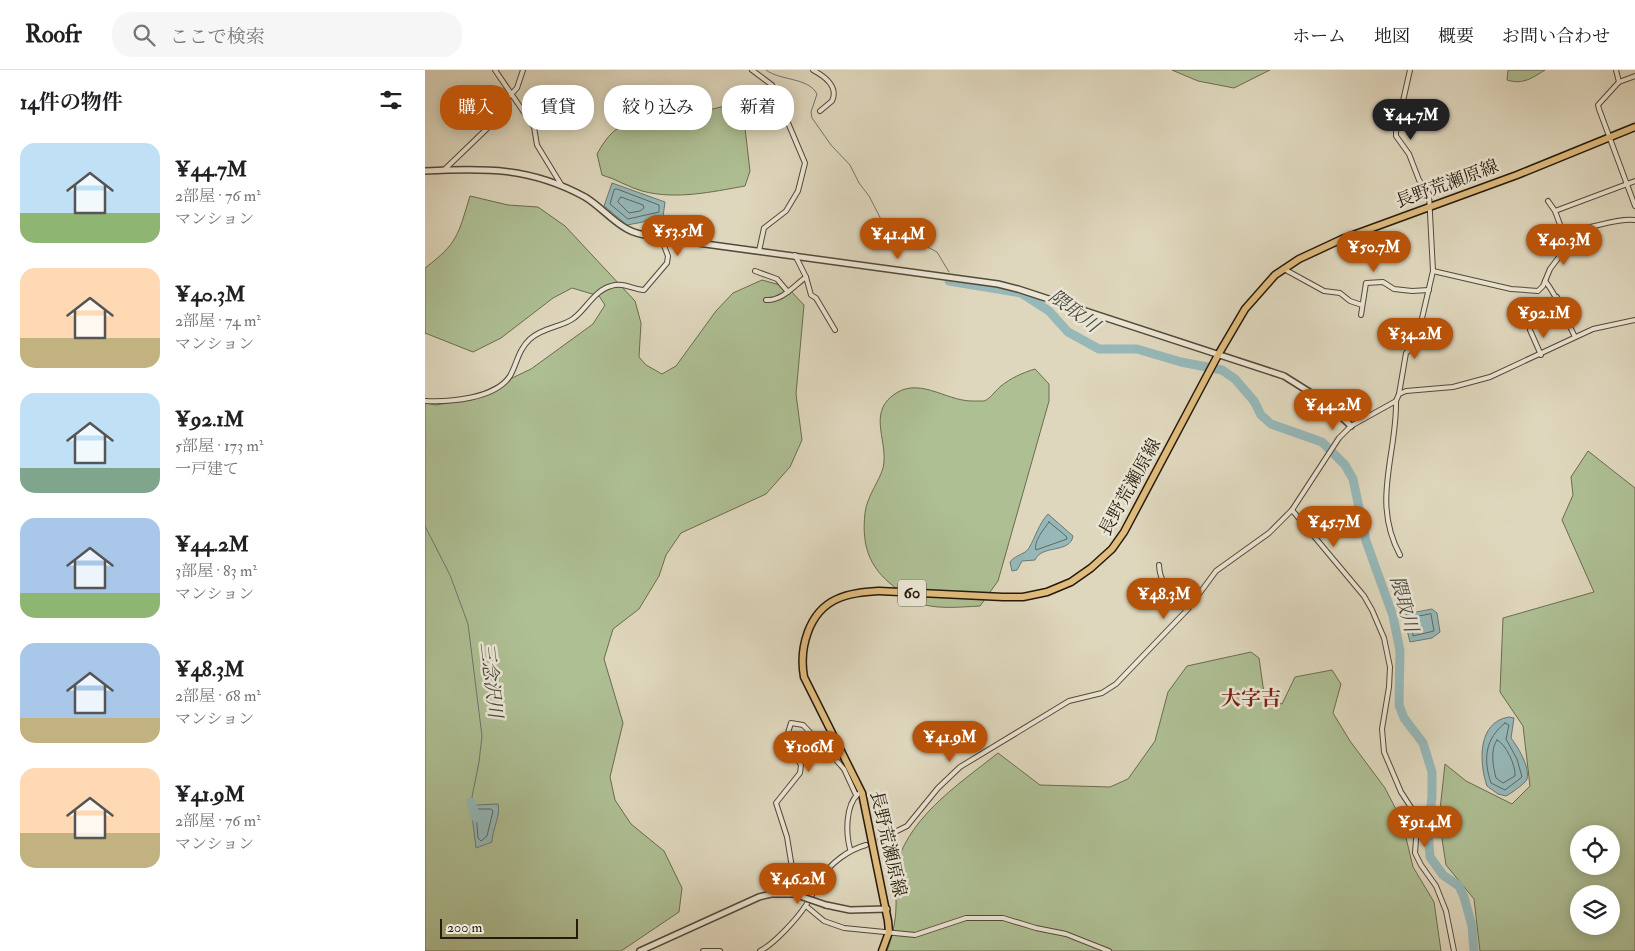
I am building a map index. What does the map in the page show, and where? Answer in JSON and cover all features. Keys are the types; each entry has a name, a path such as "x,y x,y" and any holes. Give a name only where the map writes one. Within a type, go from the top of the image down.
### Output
{"main road":[{"name":"長野荒瀬原線","path":"882,951 889,932 887,909 859,794 804,677 802,648 807,632 820,612 835,599 857,593 879,591 1023,597 1047,592 1071,582 1113,549 1125,532 1216,358 1249,304 1275,275 1299,259 1341,239 1517,175 1635,127"}],"street":[{"path":"495,70 513,93 535,128 537,145 563,187"},
{"path":"444,170 497,119 496,110 517,88 523,70"},
{"path":"752,70 772,85 805,163 798,191 785,211 764,228 759,250"},
{"path":"813,70 830,82 834,92 832,102 820,111"},
{"path":"1400,555 1388,526 1385,491 1396,418 1396,400 1399,394 1406,353 1416,344 1433,271 1429,194 1419,180 1409,154 1396,136 1396,126 1410,70"},
{"path":"1616,70 1619,82"},
{"path":"1635,76 1619,82 1598,105 1635,206"},
{"path":"425,171 497,169 523,173 563,187 599,206 629,230 661,238 1005,285 1216,358 1284,376 1327,403 1351,426"},
{"path":"1555,211 1635,181"},
{"path":"1433,271 1511,289 1537,291 1562,253 1562,230 1555,211 1548,201"},
{"path":"1562,230 1573,231 1605,225 1620,219 1635,220"},
{"path":"425,400 456,400 484,394 508,378 517,357 530,340 554,325 573,319 606,287 620,284 644,290 667,263 668,256 661,238"},
{"path":"795,256 806,276 811,295 815,298 835,330"},
{"path":"1284,269 1324,291 1340,293 1350,301 1362,305"},
{"path":"755,270 777,279 788,292"},
{"path":"766,300 773,300 788,292 806,276"},
{"path":"1545,281 1557,297 1559,307 1575,336"},
{"path":"1361,315 1366,283 1383,282 1394,289 1412,292 1429,290"},
{"path":"1544,319 1543,308 1557,297"},
{"path":"1399,394 1414,389 1429,390 1473,382 1541,355 1575,336 1593,329 1635,320"},
{"path":"1530,330 1541,355"},
{"path":"887,836 907,826 938,788 960,767 1069,701 1102,694 1115,684 1193,603 1216,571 1269,533 1292,510 1339,438 1351,426 1396,400"},
{"path":"1292,510 1364,596 1384,638 1390,676 1382,729 1384,752 1401,792 1414,812 1417,859 1436,886 1446,911 1454,951"},
{"path":"1159,565 1162,581 1166,587 1193,603"},
{"path":"821,877 802,880 793,874 787,837 777,809 778,798 800,773 801,765 789,744 787,736 791,724 803,725 844,769 859,794 852,801 849,816 847,836 850,849"},
{"path":"760,951 774,941 806,906 821,877 850,849 866,844"},
{"path":"640,951 759,897 771,894 794,894 826,905 850,910 887,909"},
{"path":"806,906 825,921 844,928 915,935 966,918 1003,918 1036,928 1066,934 1109,951"},
{"path":"703,951 720,951"}],"green space":[{"path":"1172,70 1270,70 1234,88 1198,81"},
{"path":"1508,70 1545,70 1527,80 1518,82 1507,80"},
{"path":"722,107 722,130 745,130 750,171 745,186 693,194 655,194 642,191 602,175 597,154 605,141 616,130 712,130 712,109"},
{"path":"470,196 508,205 538,207 565,226 635,301 641,323 639,357 646,365 662,374 676,366 716,311 733,293 762,280 787,287 804,305 796,394 802,440 790,467 766,494 681,533 666,555 659,576 639,609 613,629 604,659 623,723 610,777 615,800 631,824 664,851 682,888 679,912 621,951 425,951 425,403 436,405 466,400 531,369 593,324 605,305 599,296 572,288 553,298 501,338 473,352 425,333 425,268 451,245 463,220"},
{"path":"1035,369 1049,384 1049,401 998,581 980,606 939,607 916,602 890,583 875,567 870,558 865,538 866,507 883,468 884,449 880,421 881,412 885,404 892,396 902,390 912,388 922,388 962,400 984,401 1001,386 1021,374"},
{"path":"1588,451 1635,488 1635,951 1480,951 1474,899 1446,865 1439,819 1445,764 1466,781 1512,804 1530,786 1523,726 1500,692 1503,618 1594,592 1562,520 1573,495 1571,477"},
{"path":"1251,652 1259,658 1265,700 1282,704 1295,677 1332,670 1341,684 1333,713 1350,741 1385,788 1402,821 1413,867 1434,902 1441,951 887,951 895,917 894,876 899,856 908,838 920,821 950,791 998,753 1040,785 1110,787 1128,779 1155,741 1168,692 1187,666"}],"water":[{"path":"612,183 665,202 663,217 652,217 643,222 627,225 604,206"},
{"path":"1048,514 1073,536 1071,542 1062,547 1043,552 1035,560 1022,561 1017,570 1012,571 1010,562 1028,550"},
{"path":"1432,609 1437,613 1440,632 1432,638 1410,642 1406,614"},
{"path":"1509,717 1514,718 1511,738 1523,757 1527,769 1527,779 1506,796 1498,794 1487,786 1484,777 1482,755 1486,735 1491,727 1499,720"},
{"path":"498,804 499,809 492,842 476,848 471,807"}],"waterway":[{"name":"隈取川","path":"766,70 801,82 813,89 817,94 811,112 812,118 831,145 850,165 885,227 893,235 912,239 937,252 949,272"},
{"name":"隈取川","path":"949,281 1021,293 1049,311 1068,332 1099,349 1137,349 1181,362 1222,370 1235,379 1254,401 1261,415 1271,424 1322,442 1345,465 1353,479 1366,541 1393,616 1400,651 1399,705 1404,718 1423,743 1432,772 1432,797 1428,830 1430,857 1443,875 1459,886 1472,926 1474,951"},
{"name":"三念沢川","path":"425,526 450,575 468,624 482,736 471,802"},
{"name":"三念沢川","path":"471,802 476,818"}],"tunnel":[{"path":"866,845 887,836"}],"district":[{"name":"大字吉","path":"1251,698"}]}
